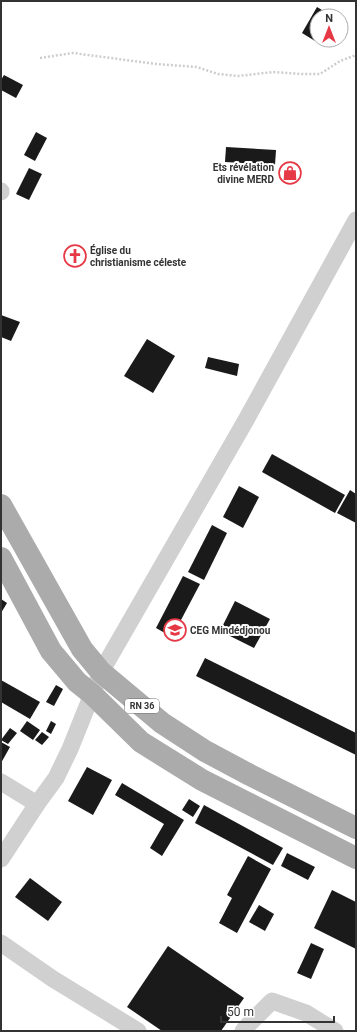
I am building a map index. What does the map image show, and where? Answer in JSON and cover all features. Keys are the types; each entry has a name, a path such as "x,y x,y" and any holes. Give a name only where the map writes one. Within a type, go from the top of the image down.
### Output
{"main road":[{"name":"RN 36","path":"1,505 82,649 101,672 162,723 205,751 356,828"},
{"name":"RN 36","path":"1,558 51,651 77,682 92,694 141,742 202,780 356,858"}],"street":[{"path":"1,859 56,778 70,749 101,672 246,420 356,220"},
{"path":"1,782 37,804"},
{"path":"1,943 53,979 138,1031"},
{"path":"243,1031 272,1001 306,1013 335,1031"}],"path":[{"path":"40,58 73,54 156,64 197,67 218,74 238,76 273,72 320,74 340,61 356,54"}],"building":[{"path":"309,21 309,37 302,33"},
{"path":"4,75 23,85 16,98 1,90 1,80"},
{"path":"36,132 47,138 35,161 24,155"},
{"path":"226,147 276,150 275,165 225,162"},
{"path":"289,162 298,164 295,180 286,179"},
{"path":"29,168 42,174 29,200 16,194"},
{"path":"1,315 20,322 11,341 1,337"},
{"path":"147,339 175,356 153,393 124,376"},
{"path":"208,357 239,364 237,376 205,368"},
{"path":"272,454 345,495 335,513 262,472"},
{"path":"239,486 259,497 243,528 223,517"},
{"path":"350,490 356,494 356,523 337,513"},
{"path":"212,525 227,533 204,580 188,572"},
{"path":"183,576 200,584 172,637 156,628"},
{"path":"1,599 7,603 1,613"},
{"path":"235,601 270,619 254,648 220,631"},
{"path":"205,658 356,733 356,755 196,676"},
{"path":"1,680 40,702 30,719 1,702"},
{"path":"56,685 63,689 54,706 46,702"},
{"path":"27,721 40,730 33,740 20,731"},
{"path":"51,721 56,724 51,734 46,731"},
{"path":"10,728 17,733 8,744 1,740"},
{"path":"42,732 49,737 42,745 35,740"},
{"path":"1,742 10,747 1,763"},
{"path":"87,767 112,780 93,815 68,801"},
{"path":"122,783 184,820 162,856 150,848 164,824 115,795"},
{"path":"189,799 200,806 193,817 182,810"},
{"path":"204,805 283,848 273,865 195,823"},
{"path":"287,853 315,867 308,880 281,866"},
{"path":"248,856 271,869 237,933 219,923 232,898 227,895"},
{"path":"30,878 62,902 48,921 15,897"},
{"path":"332,890 356,902 356,949 314,928"},
{"path":"259,905 274,914 265,931 249,922"},
{"path":"311,943 324,949 311,979 297,973"},
{"path":"168,946 244,998 221,1031 162,1031 127,1007"}],"place":[{"name":"Ets révélation divine MERD","path":"290,173"},
{"name":"Église du christianisme céleste","path":"75,256"},
{"name":"CEG Mindédjonou","path":"175,630"}]}
